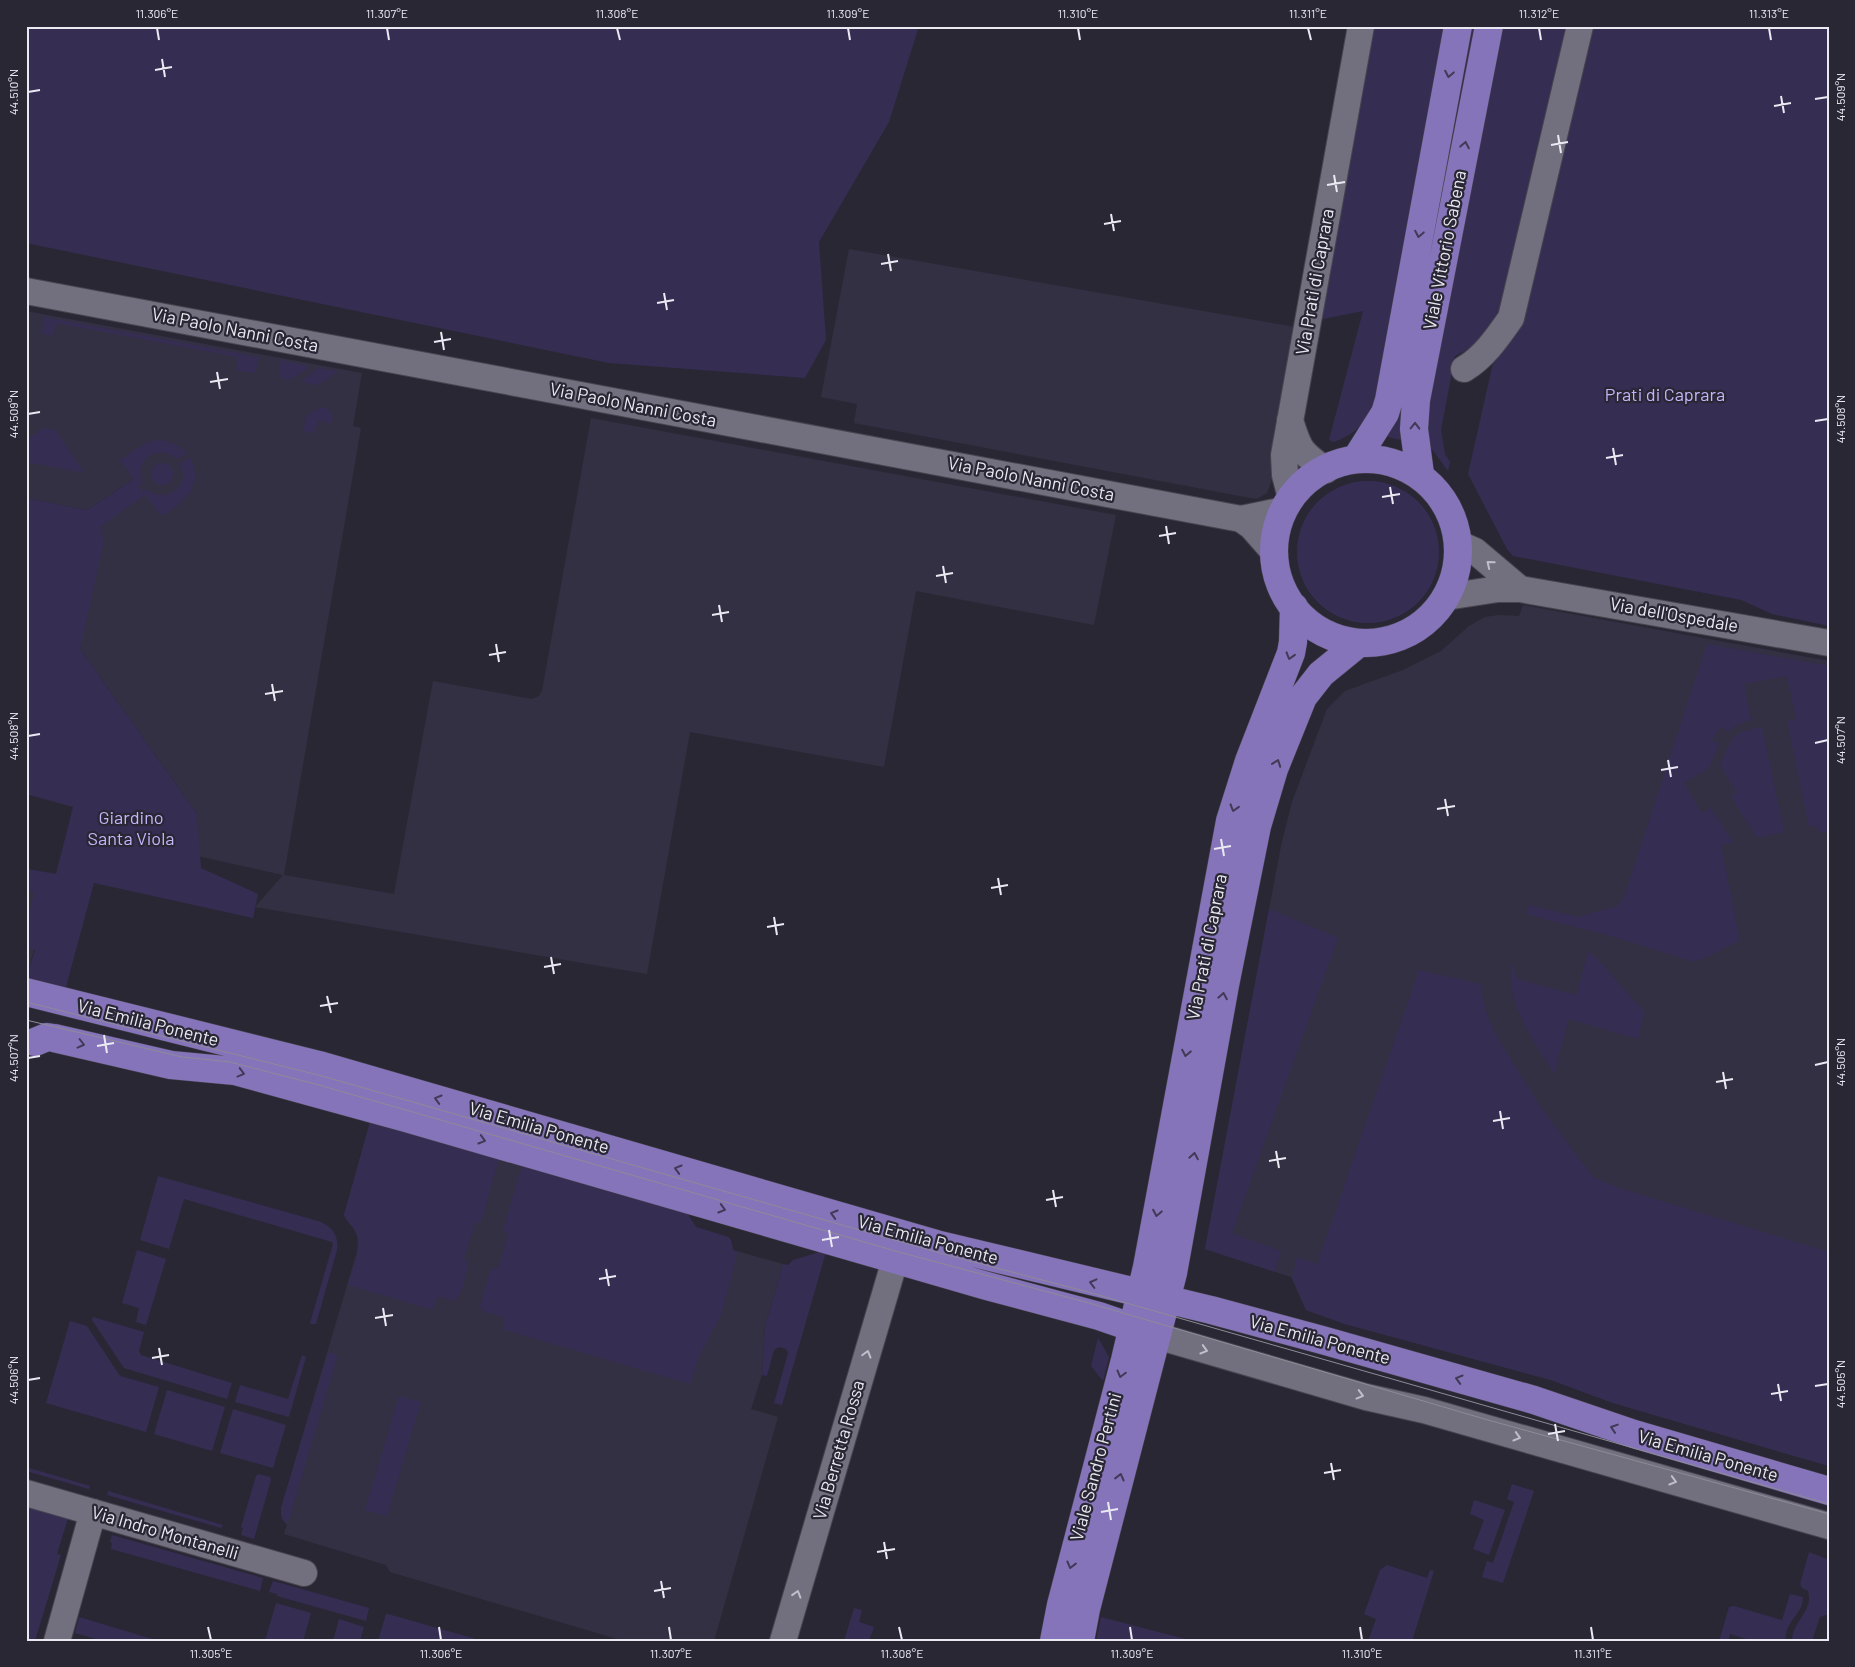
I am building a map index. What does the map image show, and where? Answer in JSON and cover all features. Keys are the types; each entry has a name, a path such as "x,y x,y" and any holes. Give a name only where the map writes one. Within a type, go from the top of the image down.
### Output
{"main road":[{"name":"Viale Vittorio Sabena","path":"1356,458 1385,413 1389,400 1458,26"},
{"name":"Viale Vittorio Sabena","path":"1420,474 1415,444 1416,400 1488,26"},
{"path":"1356,458 1384,460 1405,466 1420,474 1446,502 1455,525 1458,543 1456,565 1446,597 1438,610 1413,629 1388,638 1359,644 1332,639 1305,620 1282,588 1275,570 1273,551 1279,519 1288,504 1307,481 1326,470 1356,458"},
{"name":"Via Prati di Caprara","path":"1140,1294 1230,821 1249,761 1291,654 1294,607"},
{"name":"Via Prati di Caprara","path":"1166,1300 1173,1273 1256,826 1274,770 1303,697 1321,674 1359,644"},
{"name":"Via Emilia Ponente","path":"26,993 319,1065 936,1244 1322,1340 1534,1400 1634,1434 1829,1491"},
{"name":"Via Emilia Ponente","path":"26,993 35,1001 42,1017 41,1029 30,1046"},
{"name":"Via Emilia Ponente","path":"30,1046 47,1037 186,1068 222,1069 235,1072 398,1116 1132,1326 1158,1336"},
{"name":"Viale Sandro Pertini","path":"1054,1641 1063,1596 1140,1294"},
{"name":"Viale Sandro Pertini","path":"1080,1641 1086,1609 1166,1300"}],"street":[{"name":"Via Prati di Caprara","path":"1288,504 1284,455 1361,26"},
{"path":"1464,369 1473,364 1489,348 1511,318 1580,26"},
{"name":"Via Paolo Nanni Costa","path":"26,291 1241,519 1288,504"},
{"name":"Via Prati di Caprara","path":"1290,419 1299,447 1309,458 1326,470"},
{"path":"1241,519 1273,551"},
{"name":"Via dell'Ospedale","path":"1458,543 1475,552 1520,589"},
{"name":"Via dell'Ospedale","path":"1446,597 1498,589 1520,589 1829,642"},
{"name":"Via Berretta Rossa","path":"783,1641 896,1260"},
{"name":"Via Emilia Ponente","path":"1158,1336 1366,1397 1424,1410 1829,1526"},
{"name":"Via Indro Montanelli","path":"26,1492 304,1573"},
{"path":"57,1641 93,1512"}],"shaded area":[{"path":"849,249 1295,327 1271,483 1267,493 1257,499 1245,497 854,423 857,404 821,397"},
{"path":"26,311 362,373 353,426 361,428 284,875 394,894 433,681 532,699 539,696 542,691 591,418 1116,515 1094,625 916,591 884,767 690,732 647,974 255,907 283,875 184,853 197,814 80,649 100,527 134,479 87,510 26,498"},
{"path":"1523,605 1829,661 1829,1466 1613,1403 1551,1380 1345,1324 1306,1310 1291,1277 1205,1249 1281,846 1292,802 1327,709 1345,691 1403,670 1441,651 1469,626 1485,617 1499,615 1519,616"},
{"path":"26,869 56,874 26,978"},
{"path":"370,1122 687,1213 696,1227 728,1237 731,1240 733,1250 783,1264 765,1327 762,1375 751,1409 778,1417 714,1641 624,1641 390,1572 386,1565 284,1534 287,1525 282,1519 281,1508 357,1252 358,1238 355,1230 344,1215"}],"green space":[{"path":"26,26 919,26 889,122 819,242 826,340 805,378 609,363 26,243"},
{"path":"1368,26 1444,26 1376,394 1369,414 1356,430 1334,442 1329,440 1363,311 1318,320"},
{"path":"1471,26 1476,26 1405,441 1384,436"},
{"path":"1501,26 1569,26 1539,138 1500,314 1474,346 1455,356 1441,430 1445,454 1450,462 1448,471 1431,448 1425,420"},
{"name":"Prati di Caprara","path":"1591,26 1829,26 1829,626 1772,614 1741,600 1513,556 1507,549 1468,474 1492,367 1519,319"},
{"path":"44,317 259,357 256,371 252,373 236,370 238,357 56,323 53,336 42,333"},
{"path":"281,360 308,366 307,369 290,380 282,379 279,375"},
{"path":"319,368 336,371 336,373 318,385 300,382"},
{"path":"321,407 331,412 332,423 318,420 315,433 303,431 307,415"},
{"path":"44,428 55,430 85,473 27,462 26,440"},
{"name":"Giardino Santa Viola","path":"158,440 174,444 187,453 177,459 170,454 162,452 149,456 141,468 142,484 139,486 142,491 145,489 161,495 174,491 182,480 183,473 180,464 190,457 194,468 194,485 178,505 162,516 145,495 100,527 104,541 80,649 197,814 201,868 258,894 253,918 94,883 66,987 26,978 35,950 26,947 26,930 34,892 26,890 26,869 56,874 73,807 26,794 26,498 87,510 134,479 120,460 147,442"},
{"path":"162,463 170,466 173,474 170,482 162,485 154,482 151,474 154,466"},
{"path":"1368,481 1382,482 1395,487 1407,493 1418,502 1427,513 1433,525 1438,538 1438,566 1433,579 1427,591 1418,602 1407,611 1395,617 1382,622 1368,623 1354,622 1341,617 1329,611 1318,602 1309,591 1303,579 1298,566 1297,552 1298,538 1303,525 1309,513 1318,502 1329,493 1341,487 1354,482"},
{"path":"1707,644 1829,666 1829,831 1819,833 1818,825 1809,827 1787,721 1796,719 1787,676 1744,684 1751,720 1736,725 1728,732 1721,727 1712,739 1719,745 1709,768 1684,783 1702,813 1711,808 1733,842 1721,845 1740,941 1703,958 1691,961 1611,936 1526,914 1529,905 1578,917 1617,906 1624,897"},
{"path":"1762,727 1784,832 1757,838 1731,796 1737,793 1720,765 1734,737 1744,731"},
{"path":"1269,909 1338,938 1232,1233 1281,1251 1275,1272 1205,1249"},
{"path":"1588,952 1596,957 1644,1012 1638,1039 1569,1019 1554,1074 1530,1035 1517,1008 1511,979 1512,963 1517,979 1576,995"},
{"path":"1419,970 1480,984 1485,1008 1495,1034 1541,1108 1593,1177 1619,1188 1829,1252 1829,1466 1613,1403 1551,1380 1345,1324 1306,1310 1292,1277 1297,1257 1317,1264"},
{"path":"370,1122 499,1159 481,1223 475,1223 464,1258 468,1262 462,1288 454,1301 437,1297 433,1310 348,1285 358,1251 358,1244 355,1231 344,1215"},
{"path":"522,1166 687,1213 696,1227 728,1237 731,1240 733,1250 738,1252 721,1315 700,1354 690,1384 502,1329 505,1318 481,1310 480,1306 490,1272 493,1268 498,1269 508,1234 503,1229"},
{"path":"158,1176 318,1221 331,1228 336,1236 337,1250 316,1324 310,1323 332,1242 184,1199 169,1249 140,1240"},
{"path":"137,1250 166,1259 146,1325 136,1322 139,1308 122,1303"},
{"path":"823,1251 826,1252 782,1405 774,1403 788,1353 786,1349 779,1347 774,1350 767,1376 762,1375 765,1327 783,1264 788,1265 793,1260"},
{"path":"93,1317 144,1332 139,1351 141,1355 232,1383 227,1399 124,1368 92,1320"},
{"path":"70,1321 87,1326 120,1376 159,1387 146,1432 46,1403"},
{"path":"1098,1338 1109,1357 1103,1381 1091,1366"},
{"path":"328,1352 338,1355 288,1523 286,1523 281,1515 281,1508"},
{"path":"302,1355 306,1357 289,1417 235,1402 240,1385 288,1399"},
{"path":"167,1390 225,1407 212,1451 154,1434"},
{"path":"399,1396 421,1402 387,1516 365,1510"},
{"path":"233,1409 286,1425 273,1468 220,1453"},
{"path":"26,1467 90,1486 89,1489 26,1471"},
{"path":"258,1474 270,1477 271,1480 254,1539 241,1535 243,1528 241,1527"},
{"path":"1512,1484 1534,1491 1503,1583 1482,1577 1487,1561 1493,1563 1514,1502 1507,1499"},
{"path":"108,1491 223,1525 221,1528 107,1495"},
{"path":"1474,1500 1505,1510 1489,1555 1473,1549 1484,1520 1470,1514"},
{"path":"26,1505 68,1518 57,1554 61,1555 35,1641 26,1641"},
{"path":"112,1535 263,1578 260,1591 111,1549"},
{"path":"1809,1552 1829,1560 1829,1614 1820,1617 1812,1641 1792,1641 1795,1628 1808,1605 1808,1591 1802,1588 1800,1584"},
{"path":"1387,1565 1427,1578 1430,1570 1434,1571 1412,1641 1368,1641 1376,1619 1364,1614 1380,1570"},
{"path":"273,1581 369,1608 366,1621 277,1596 277,1594 269,1592"},
{"path":"1790,1594 1803,1597 1803,1601 1786,1632 1785,1641 1753,1641 1730,1634 1728,1641 1719,1641 1729,1607 1734,1606 1782,1620"},
{"path":"276,1603 311,1613 303,1641 265,1641"},
{"path":"854,1608 862,1610 859,1622 874,1627 869,1641 844,1641"},
{"path":"386,1614 388,1614 483,1641 378,1641"},
{"path":"79,1617 159,1641 103,1641 75,1633"},
{"path":"1101,1617 1193,1641 1096,1641"},
{"path":"339,1619 364,1627 360,1641 333,1641"}],"tram line":[{"path":"26,1002 322,1076 1829,1504"},
{"path":"26,1020 182,1057 230,1062 319,1085 899,1252 1089,1303 1488,1420 1829,1514"}]}
